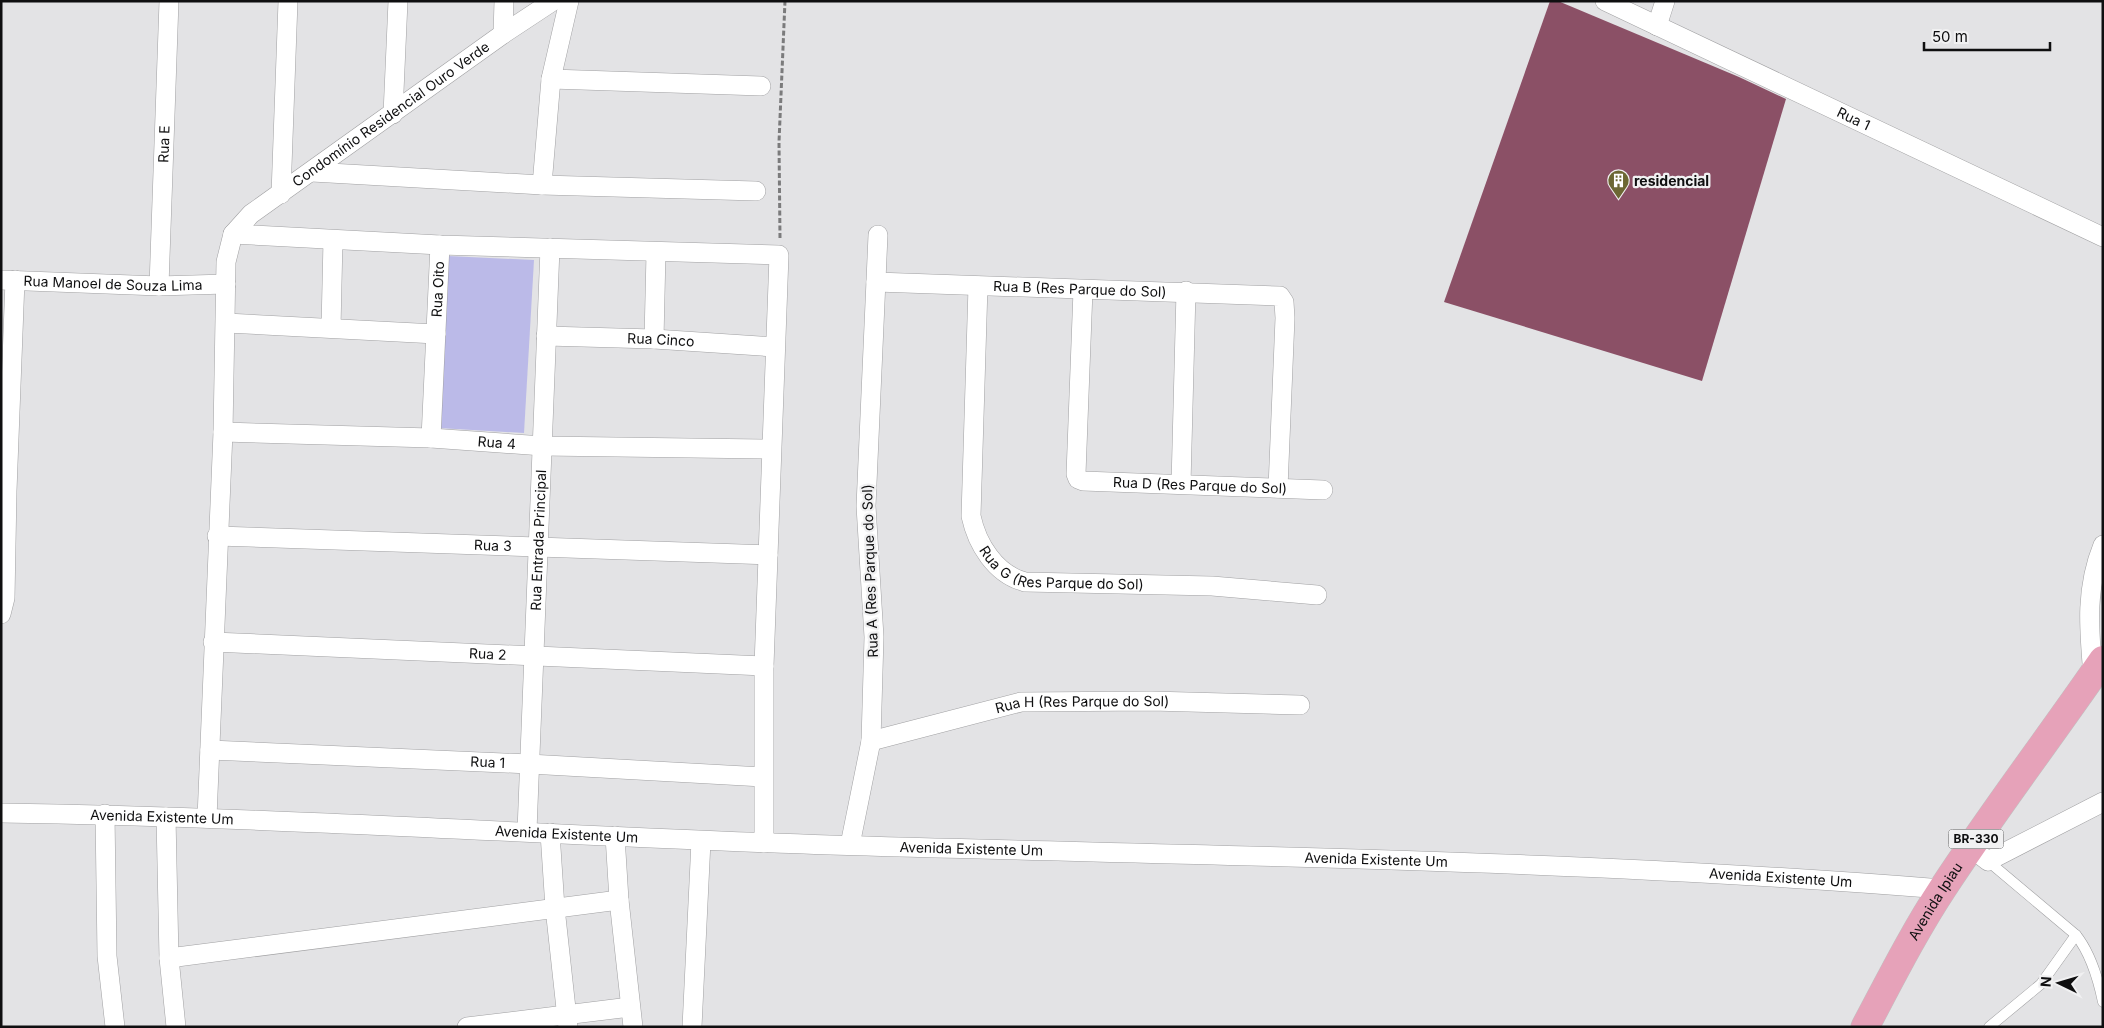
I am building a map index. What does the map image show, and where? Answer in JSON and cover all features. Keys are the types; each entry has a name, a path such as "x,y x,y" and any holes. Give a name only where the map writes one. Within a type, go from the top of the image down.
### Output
{"main road":[{"name":"Avenida Ipiau","path":"1865,1027 1898,965 1942,890 1979,854 2098,668"}],"street":[{"name":"Rua E","path":"159,286 170,1"},
{"path":"281,194 288,1"},
{"path":"393,114 398,1"},
{"path":"503,34 504,1"},
{"name":"Condomínio Residencial Ouro Verde","path":"233,234 251,214 503,34 553,1"},
{"path":"542,185 551,79 569,1"},
{"name":"Rua 1","path":"1605,1 2103,237"},
{"path":"1657,26 1665,1"},
{"path":"551,79 761,86"},
{"path":"312,172 542,185 756,191"},
{"path":"207,818 217,536 223,432 226,262 233,234 440,245 779,255 770,449 764,666 764,842"},
{"name":"Rua A (Res Parque do Sol)","path":"850,845 871,741 874,637 866,506 878,235"},
{"path":"331,328 333,240"},
{"name":"Rua Oito","path":"431,438 440,245"},
{"name":"Rua Entrada Principal","path":"527,831 550,248"},
{"path":"654,339 656,252"},
{"name":"Rua Manoel de Souza Lima","path":"8,280 159,286 226,284"},
{"path":"3,603 8,280"},
{"name":"Rua B (Res Parque do Sol)","path":"876,282 1276,295 1283,299 1285,318 1278,488"},
{"name":"Rua G (Res Parque do Sol)","path":"978,286 971,516 980,542 1003,572 1025,582 1212,586 1317,595"},
{"name":"Rua D (Res Parque do Sol)","path":"1083,290 1076,474 1078,479 1083,481 1323,490"},
{"path":"1181,484 1186,292"},
{"path":"226,323 436,334"},
{"name":"Rua Cinco","path":"546,336 654,339 775,346"},
{"name":"Rua 4","path":"223,432 431,438 543,446 770,449"},
{"name":"Rua 3","path":"217,536 768,555"},
{"path":"2098,668 2089,599 2093,574 2103,546"},
{"name":"Rua 2","path":"213,642 764,666"},
{"name":"Rua H (Res Parque do Sol)","path":"871,741 1021,702 1152,701 1300,705"},
{"name":"Rua 1","path":"210,750 529,764 763,777"},
{"path":"1979,854 2103,802"},
{"name":"Avenida Existente Um","path":"1,812 105,814 527,831 701,841 1565,867 1800,878 1942,890"},
{"path":"105,814 107,956 115,1027"},
{"path":"166,817 169,958 176,1027"},
{"path":"550,833 555,908 567,1021"},
{"path":"615,836 619,900 633,1027"},
{"path":"692,1027 701,841"},
{"path":"169,958 619,900"},
{"path":"467,1027 567,1021 630,1007"}],"lane":[{"path":"1979,854 2076,935 2085,946 2095,972 2103,1002"},
{"path":"1989,1027 2042,984 2076,935"}],"path":[{"path":"779,255 779,142 785,1"}],"shaded area":[{"path":"448,256 534,260 524,433 439,428"}],"building":[{"name":"residencial","path":"1550,1 1558,1 1739,77 1786,99 1702,381 1444,302"}],"place":[{"name":"residencial","path":"1618,200"}]}
